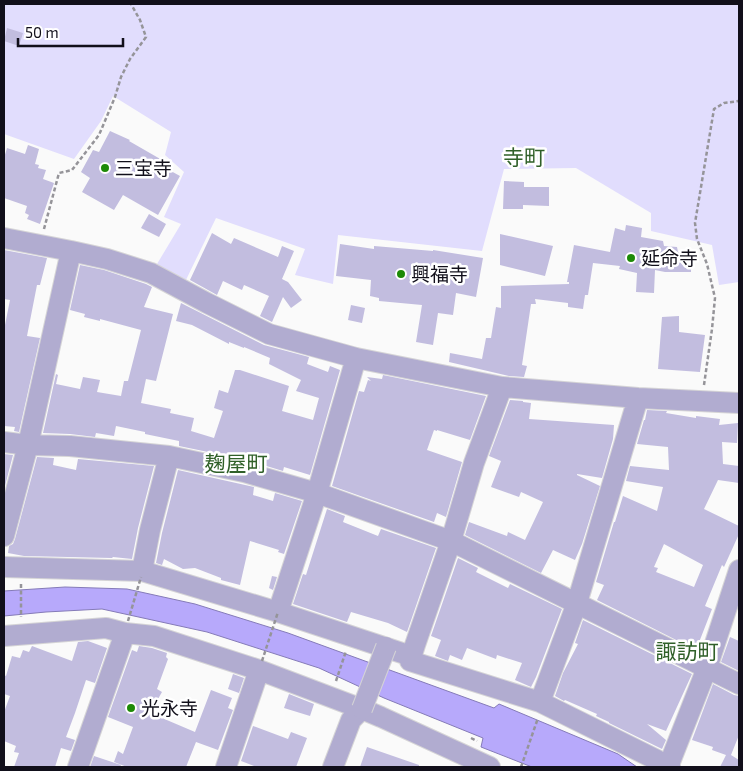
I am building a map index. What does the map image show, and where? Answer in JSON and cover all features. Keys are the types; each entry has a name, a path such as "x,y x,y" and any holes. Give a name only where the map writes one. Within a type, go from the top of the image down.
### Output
{"street":[{"path":"4,238 107,259 151,273 269,334 356,358 502,387 638,398 739,403"},
{"path":"4,536 28,444 71,251"},
{"path":"277,616 317,493 356,358"},
{"path":"502,387 474,462 451,541 410,661 539,710 657,760 665,767"},
{"path":"539,710 577,603 638,398"},
{"path":"4,442 70,446 169,456 244,472 317,493 451,541 739,684"},
{"path":"142,574 150,530 169,456"},
{"path":"4,567 142,574 412,656"},
{"path":"670,767 670,762 707,668 739,570"},
{"path":"4,636 126,627 261,666 381,717 490,767"},
{"path":"78,767 126,627"},
{"path":"333,767 351,720 362,709 386,647"},
{"path":"226,767 261,666"}],"path":[{"path":"40,245 59,173 72,170 99,135 116,97 130,58 146,37 140,20 131,4"},
{"path":"702,402 715,298 697,239 695,223 714,109 724,103 739,101"},
{"path":"126,627 142,574"},
{"path":"21,577 21,617"},
{"path":"261,666 277,616"},
{"path":"335,682 348,647"},
{"path":"521,767 539,710"}],"shaded area":[{"path":"4,4 739,4 739,282 719,285 712,245 651,231 651,213 576,168 504,169 482,251 338,235 333,284 295,275 305,249 216,218 184,284 154,269 181,224 164,217 184,172 165,155 171,132 113,96 101,121 74,159 4,134"},
{"path":"65,587 127,589 195,604 288,633 494,708 499,704 618,754 637,767 532,767 481,747 483,738 384,698 319,668 207,632 102,609 4,616 4,591"}],"building":[{"path":"7,28 23,33 19,46 4,41"},
{"name":"三宝寺","path":"110,131 130,140 162,160 160,165 180,176 158,215 123,195 114,210 82,192 90,178 81,172 93,150 99,152"},
{"path":"28,145 39,149 35,164 39,165 38,168 46,170 43,179 54,183 40,224 27,219 29,215 25,213 27,206 4,198 4,158 7,148 25,154"},
{"path":"504,181 524,182 524,187 549,187 549,206 523,205 523,209 503,209"},
{"path":"149,214 166,224 159,237 141,228"},
{"path":"626,225 642,228 641,237 663,241 664,246 677,247 678,252 691,252 691,272 655,270 654,293 636,292 637,273 619,269 620,266 593,263 588,295 585,295 583,309 568,307 568,303 535,299 536,304 531,304 522,365 527,366 524,377 509,376 449,362 450,353 482,359 486,338 491,338 496,307 501,308 501,286 569,284 567,282 574,245 610,252 615,228 625,231"},
{"path":"212,233 231,244 234,238 278,257 282,246 294,251 282,279 288,282 302,300 291,308 283,297 272,322 260,316 269,296 244,285 242,290 223,281 217,295 190,280"},
{"path":"500,234 553,246 545,276 500,265"},
{"path":"340,244 374,249 374,246 433,250 483,258 476,297 456,293 453,315 438,313 433,345 416,342 422,305 379,301 379,298 370,296 371,280 336,276"},
{"path":"4,250 47,258 40,285 37,285 27,336 40,338 19,432 14,431 15,427 4,426 4,330 10,300 4,299"},
{"path":"80,265 104,270 152,287 144,307 173,314 156,381 146,379 141,403 171,409 170,413 194,418 191,431 214,438 223,411 214,408 219,390 228,393 235,370 289,386 282,411 313,420 319,398 296,391 301,380 269,364 270,358 244,347 229,342 229,344 192,325 176,321 181,303 264,345 309,357 307,364 328,372 330,366 340,370 310,475 284,467 283,471 247,460 179,446 179,441 116,426 114,436 96,433 95,437 43,433 56,374 58,375 56,384 80,389 83,377 100,380 97,392 121,396 124,381 128,381 141,330 100,319 100,321 84,317 85,314 70,310"},
{"path":"351,305 365,308 362,323 348,320"},
{"path":"679,316 679,332 705,335 700,372 658,369 662,317"},
{"path":"383,375 486,396 470,440 434,430 427,450 462,462 446,517 437,513 434,522 332,486 359,391 364,392 368,380 371,381 367,377 382,379"},
{"path":"510,400 531,403 529,419 614,425 613,439 602,478 577,474 600,486 582,544 575,560 553,550 541,573 465,535 469,522 507,536 508,532 525,540 543,502 521,492 519,497 491,487 501,461 489,456"},
{"path":"647,410 667,411 666,413 696,418 696,416 720,419 719,425 738,423 737,443 722,442 723,464 739,466 739,483 718,480 704,509 739,526 739,534 724,567 722,565 705,606 712,609 696,650 597,600 604,585 596,582 623,496 657,511 663,487 626,481 630,466 669,470 668,447 637,444","holes":["664,544 703,565 694,587 656,572 658,568 654,567"]},
{"path":"4,454 13,455 4,490"},
{"path":"37,457 54,458 53,465 76,470 78,459 154,466 132,559 24,556 8,553 9,546 13,544 15,539"},
{"path":"178,470 254,487 253,495 273,501 275,493 302,501 284,554 278,552 279,550 250,541 240,585 221,580 221,578 195,568 183,569 164,559 162,565 156,563"},
{"path":"327,509 345,516 343,522 378,536 381,529 436,548 407,632 388,623 351,612 347,622 293,604 303,574 306,575"},
{"path":"458,558 478,568 476,572 508,588 510,584 562,609 531,687 515,680 522,663 497,655 496,659 467,648 462,660 450,655 448,661 435,656 441,640 431,636"},
{"path":"272,576 277,577 273,590 269,588"},
{"path":"583,620 692,674 666,731 647,724 666,740 662,749 596,716 597,714 555,696 563,673 578,644 575,643"},
{"path":"730,637 739,641 739,671 721,662"},
{"path":"88,641 107,648 95,683 86,680 66,737 75,740 71,751 61,748 55,767 14,767 19,753 14,752 16,746 4,741 4,712 10,696 4,694 4,675 6,676 12,656 20,658 23,650 29,652 32,646 72,661 78,642"},
{"name":"光永寺","path":"139,646 167,653 166,657 168,659 157,689 162,692 154,706 157,710 155,715 195,732 211,690 232,698 228,708 233,710 218,750 196,742 186,767 127,767 114,762 118,751 123,754 133,727 108,717 132,650 137,652"},
{"path":"233,674 244,678 239,693 228,689"},
{"path":"713,684 739,696 739,735 731,755 739,760 739,767 720,767 726,755 712,750 713,747 692,740"},
{"path":"289,694 314,704 310,716 284,708"},
{"path":"253,726 288,739 291,732 307,738 296,767 257,767 241,761"},
{"path":"367,747 419,765 419,767 360,767"},
{"path":"94,756 121,765 120,767 90,767"}],"place":[{"name":"三宝寺","path":"105,168"},
{"name":"延命寺","path":"631,258"},
{"name":"興福寺","path":"401,274"},
{"name":"光永寺","path":"131,708"}],"district":[{"name":"寺町","path":"524,158"},
{"name":"麹屋町","path":"236,464"},
{"name":"諏訪町","path":"687,652"}]}
